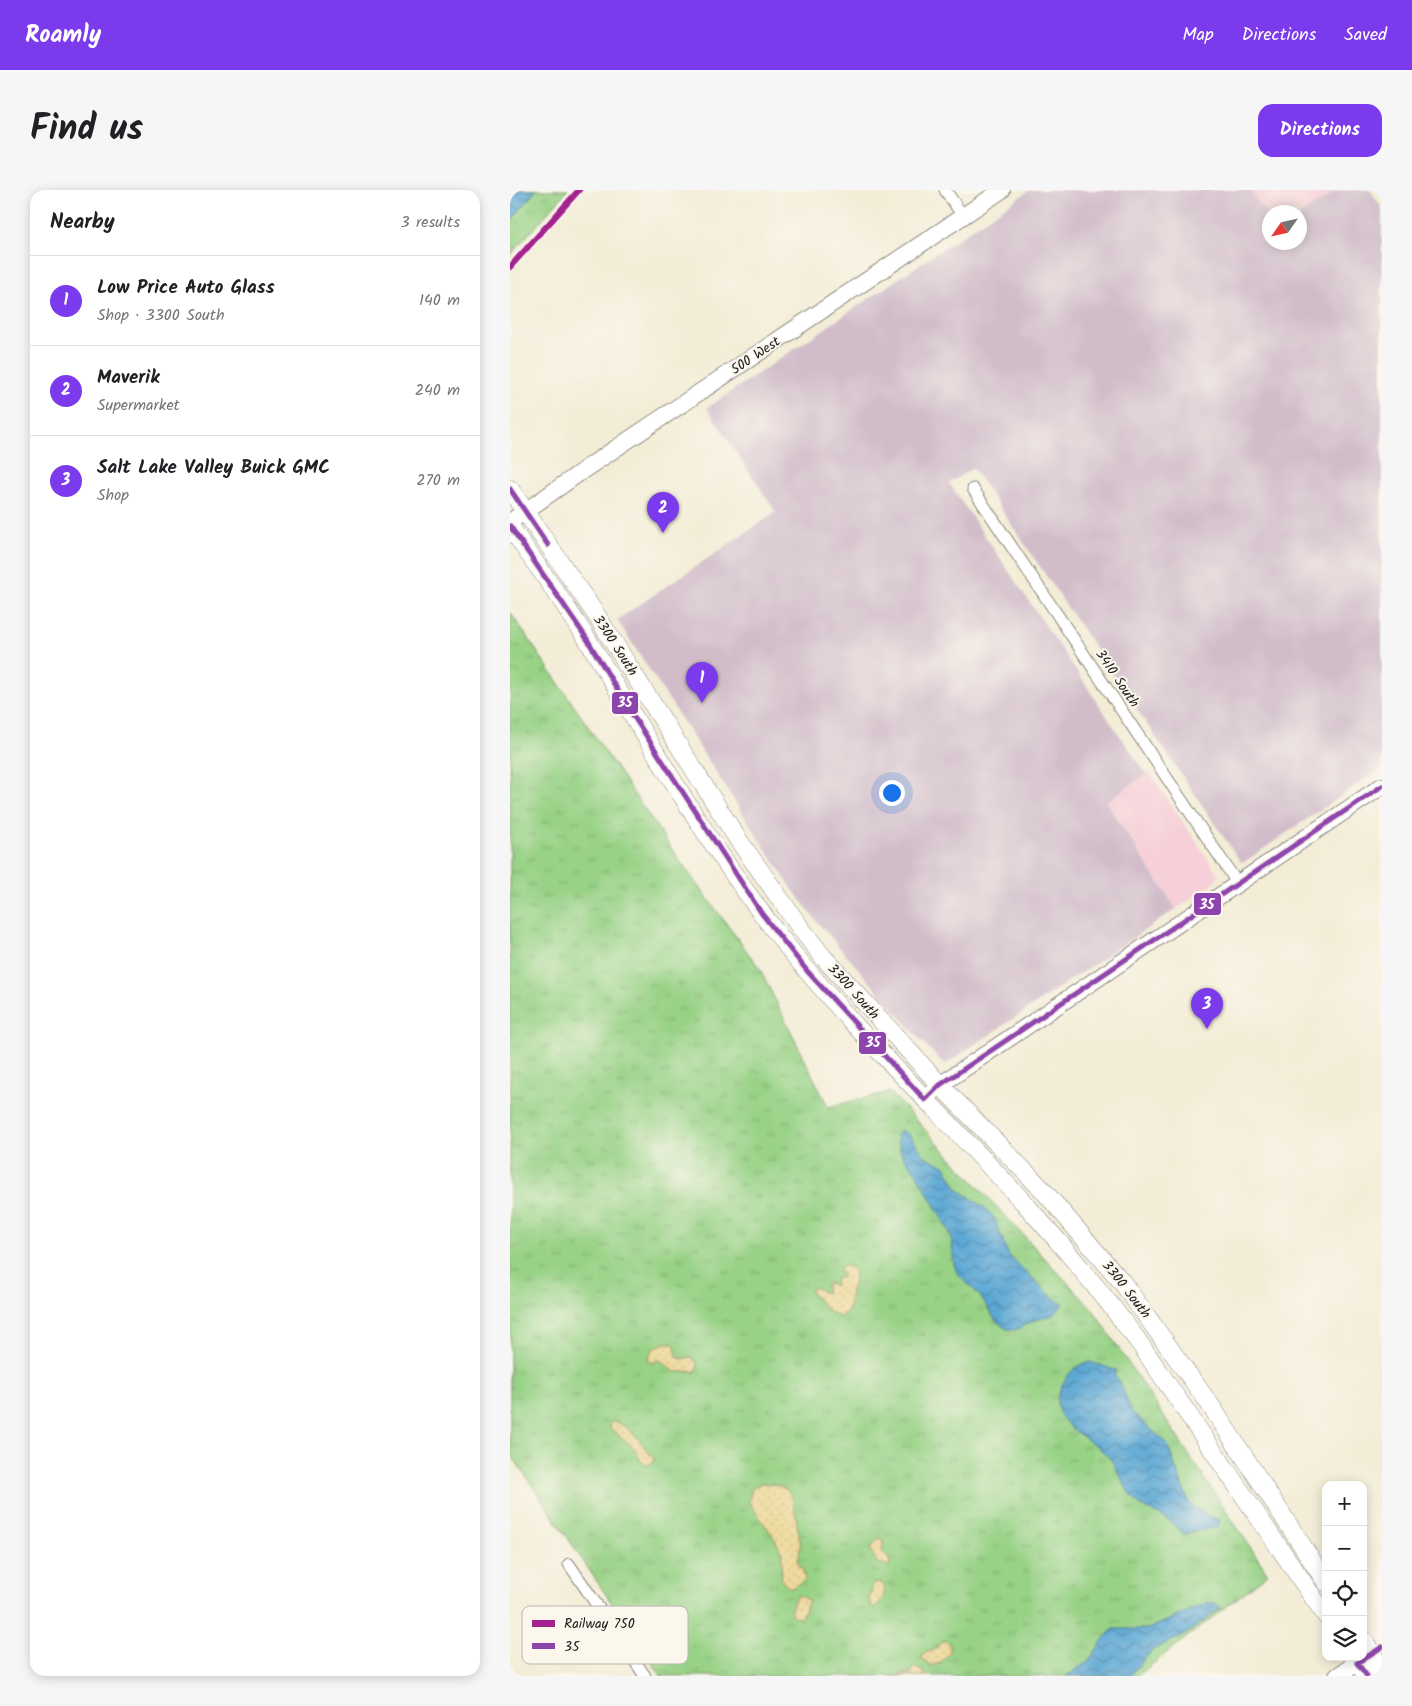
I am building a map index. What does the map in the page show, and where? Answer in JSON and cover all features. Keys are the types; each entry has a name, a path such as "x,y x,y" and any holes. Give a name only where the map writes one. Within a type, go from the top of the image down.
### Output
{"main road":[{"name":"500 West","path":"510,524 525,511 1002,190"},
{"name":"3300 South","path":"510,489 597,616 737,838 780,900 824,958 940,1085 1042,1190 1141,1305 1211,1406 1322,1576"},
{"name":"3300 South","path":"510,524 587,639 632,714 762,914 808,972 925,1100 1025,1204 1107,1299 1138,1340 1322,1610"},
{"path":"925,1100 940,1085 1382,786"},
{"path":"1337,1676 1359,1665 1372,1646"},
{"path":"1372,1646 1382,1670"}],"street":[{"path":"945,190 963,216"},
{"name":"3410 South","path":"973,489 1238,884"},
{"path":"569,1564 598,1606"},
{"path":"637,1664 645,1676"}],"shaded area":[{"path":"1030,190 1250,190 1262,208 1262,250 1307,250 1307,210 1338,190 1370,190 1382,208 1382,768 1244,862 1240,861 973,468 949,483 1146,774 1106,802 1176,909 946,1064 915,1034 814,918 786,880 617,620 776,512 707,408"},
{"path":"1250,190 1338,190 1307,210 1307,205 1262,205 1262,208"},
{"path":"1149,772 1218,874 1214,883 1176,909 1106,802"}],"green space":[{"path":"510,190 568,190 510,255"},
{"path":"510,612 677,857 760,969 828,1107 890,1092 1094,1311 1268,1574 1137,1676 661,1676 653,1664 688,1664 688,1606 614,1606 510,1453"}],"sand":[{"path":"845,1265 853,1269 855,1279 848,1311 840,1317 831,1313 811,1293 811,1289 815,1287 827,1294 825,1286 829,1283 834,1286 836,1284 835,1279 843,1277 839,1271"},
{"path":"665,1343 672,1343 675,1346 677,1356 681,1359 691,1357 696,1361 698,1367 696,1371 675,1372 660,1360 652,1363 648,1361 652,1349"},
{"path":"614,1421 627,1428 637,1437 654,1458 653,1463 644,1464 632,1446 610,1428 611,1423"},
{"path":"761,1483 784,1488 793,1499 801,1547 797,1560 803,1569 805,1580 793,1588 787,1586 782,1578 782,1557 778,1545 749,1502 752,1488"},
{"path":"879,1538 883,1540 882,1551 889,1558 890,1566 877,1563 870,1549"},
{"path":"874,1582 882,1583 885,1590 882,1599 875,1607 871,1606 869,1599"},
{"path":"799,1595 809,1601 800,1619 791,1614 796,1596"},
{"path":"944,1640 950,1644 950,1653 940,1663 931,1666 922,1658 923,1655 936,1648"},
{"path":"914,1667 924,1672 925,1676 898,1676 910,1674"}],"water":[{"path":"510,190 536,190 510,222"},
{"path":"901,1130 909,1135 926,1157 944,1165 958,1189 985,1208 994,1218 1009,1256 1058,1302 1064,1303 1055,1314 1033,1321 1016,1330 1007,1329 996,1321 980,1296 957,1273 954,1264 951,1235 918,1176 901,1153 897,1136"},
{"path":"1090,1362 1116,1370 1114,1375 1120,1381 1131,1411 1167,1444 1189,1503 1207,1516 1220,1520 1218,1527 1184,1534 1166,1519 1140,1505 1126,1488 1106,1454 1068,1425 1061,1416 1057,1406 1058,1395 1064,1382 1074,1369 1081,1364"},
{"path":"1207,1603 1216,1603 1221,1608 1184,1635 1152,1650 1130,1676 1066,1676 1088,1662 1105,1637 1113,1629 1148,1629"}],"rail line":[{"name":"750","path":"510,267 579,190"}],"transit line":[{"name":"35","path":"510,489 548,545"},
{"name":"35","path":"510,526 587,639 632,714 762,914 808,972 925,1100 940,1085 1382,786"},
{"name":"35","path":"1367,1676 1357,1663 1382,1647"}],"place":[{"name":"Maverik","path":"663,533"},
{"name":"Low Price Auto Glass","path":"702,703"},
{"name":"Salt Lake Valley Buick GMC","path":"1207,1029"}]}
